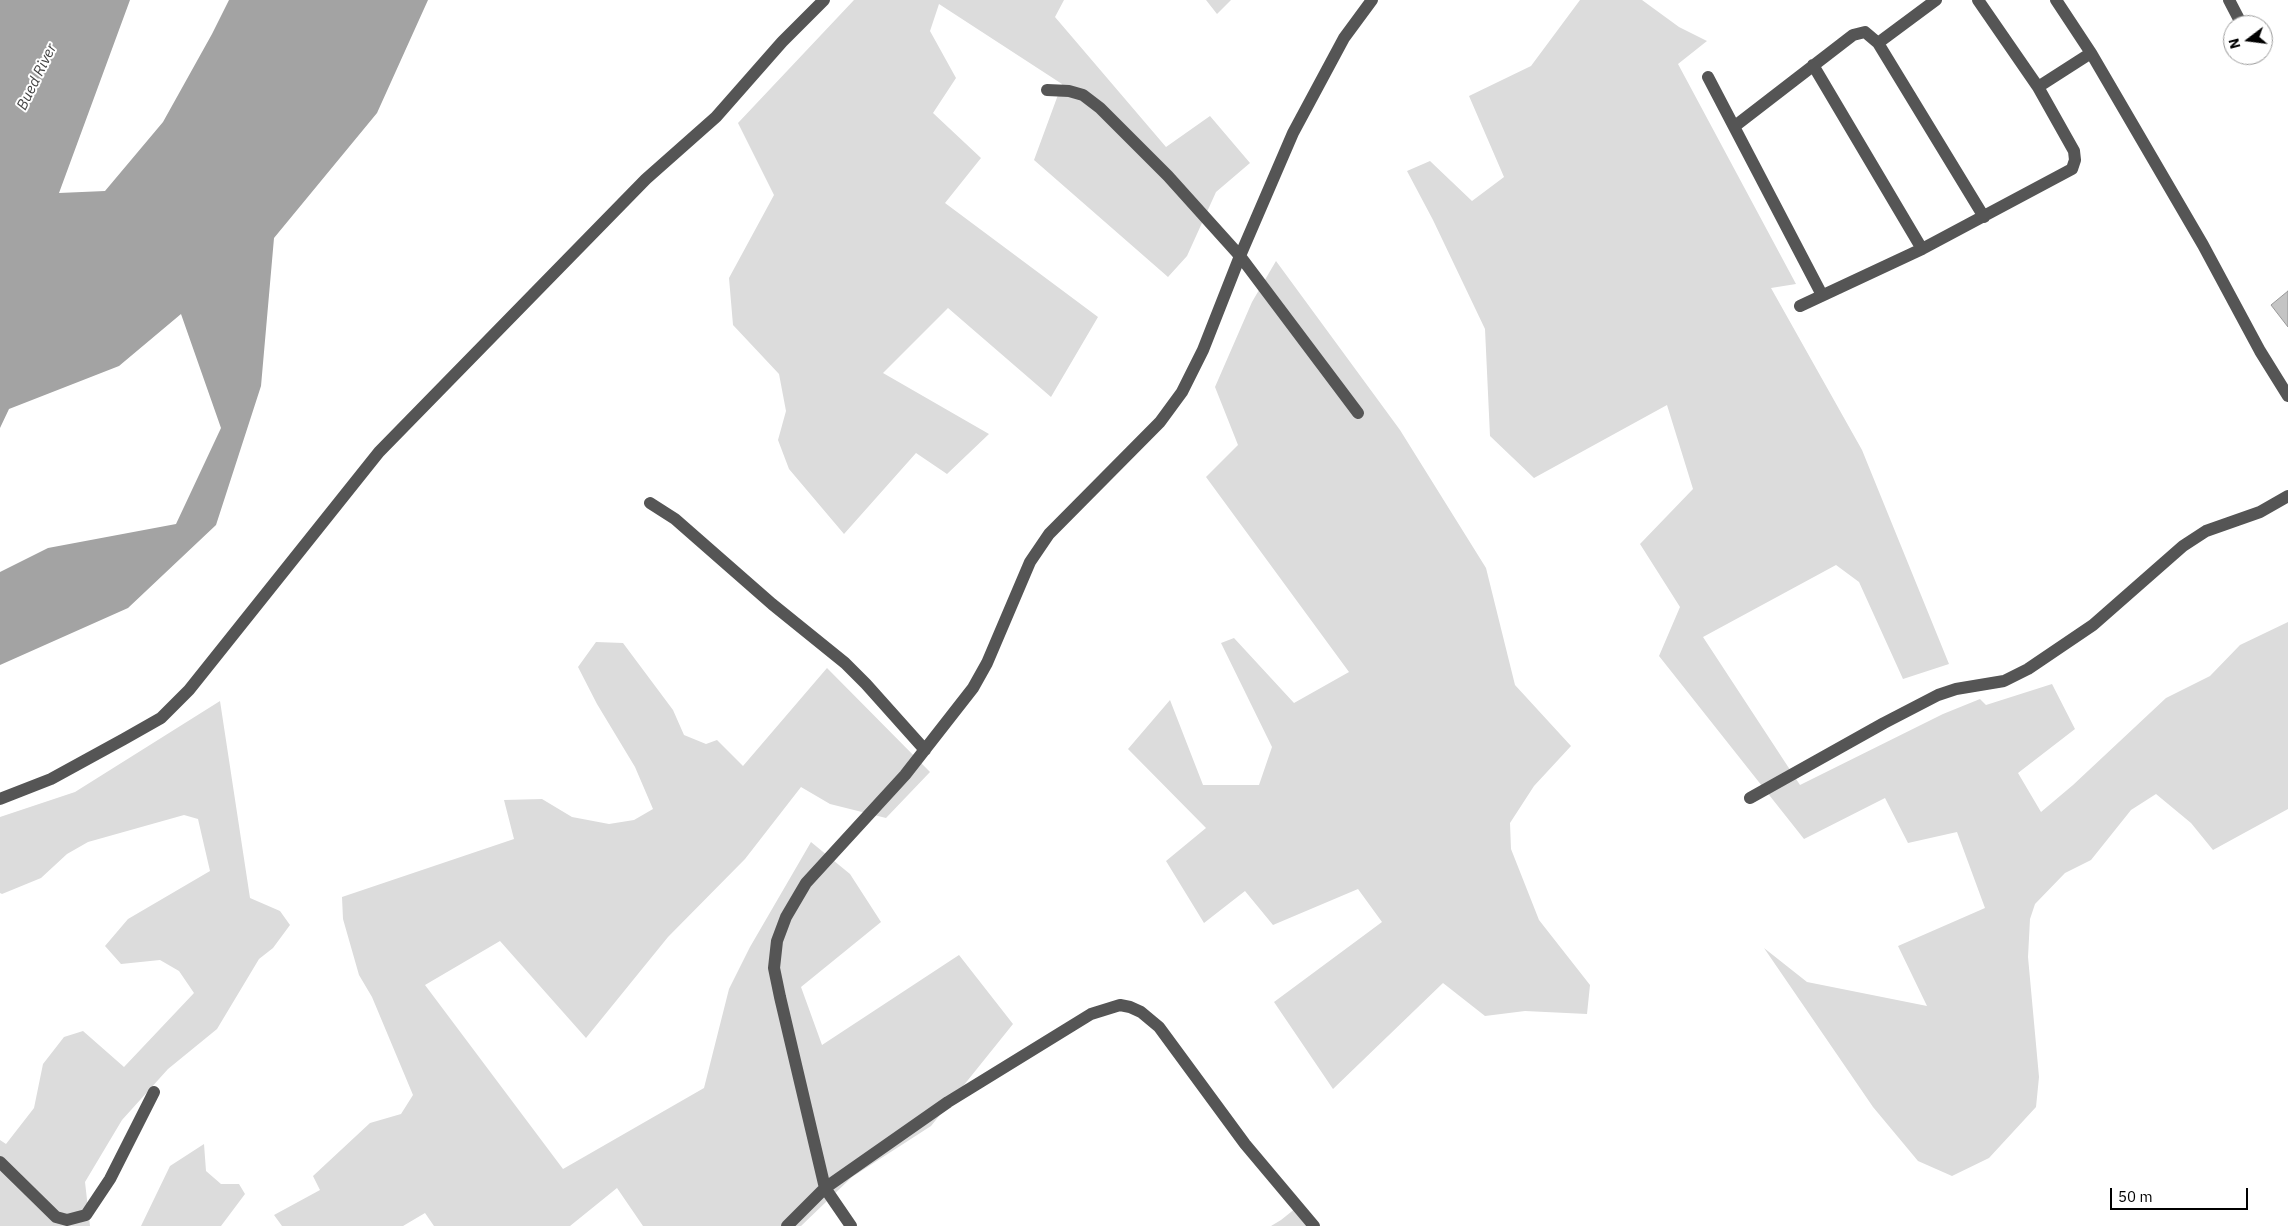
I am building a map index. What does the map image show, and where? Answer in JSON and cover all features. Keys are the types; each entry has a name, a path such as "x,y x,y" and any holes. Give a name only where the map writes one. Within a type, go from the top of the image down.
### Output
{"street":[{"path":"0,799 51,779 161,718 189,690 379,452 646,179 716,117 782,42 824,0"},
{"path":"851,1226 825,1188 780,997 774,968 777,941 786,917 806,883 905,775 974,688 987,663 1030,562 1049,534 1160,422 1182,392 1203,350 1292,132 1344,38 1372,0"},
{"path":"1878,43 1936,0"},
{"path":"1800,306 1922,249 2072,169 2075,160 2074,151 2038,87 1978,0"},
{"path":"2056,0 2091,53 2203,245 2260,351 2288,396"},
{"path":"2229,0 2237,15"},
{"path":"1735,126 1859,32 1870,34 1878,43 1984,217"},
{"path":"2038,87 2091,53"},
{"path":"1813,65 1922,249"},
{"path":"1708,77 1822,295"},
{"path":"1047,90 1074,92 1083,95 1100,108 1168,176 1240,256 1358,414"},
{"path":"1750,798 1884,723 1938,696 1956,689 2004,681 2028,670 2093,625 2183,546 2206,531 2260,512 2288,496"},
{"path":"650,503 675,519 772,604 845,664 925,750"},
{"path":"788,1226 825,1188 1002,1068 1091,1014 1120,1005 1141,1012 1159,1027 1245,1144 1314,1226"},
{"path":"0,1162 56,1217 67,1220 86,1214 110,1179 154,1092"}],"shaded area":[{"path":"854,0 1064,0 1055,17 1166,147 1210,116 1250,163 1216,192 1187,256 1168,277 1034,160 1062,84 939,4 930,31 956,78 933,113 981,158 945,203 1098,317 1051,397 948,308 883,373 989,434 947,474 916,453 844,534 789,469 778,440 786,411 779,374 733,325 729,278 774,195 738,123"},
{"path":"1206,0 1231,0 1217,14"},
{"path":"1580,0 1642,0 1679,27 1707,41 1678,64 1796,284 1771,288 1862,450 1949,664 1903,679 1859,582 1836,565 1703,637 1800,785 1943,714 1980,699 1986,705 2052,684 2075,729 2018,773 2041,812 2073,785 2166,698 2210,676 2240,645 2288,622 2288,809 2213,850 2191,823 2156,794 2131,810 2091,860 2065,873 2035,904 2030,919 2028,957 2039,1077 2036,1107 1989,1158 1952,1176 1918,1161 1873,1107 1764,948 1807,982 1927,1006 1898,946 1985,908 1957,832 1908,843 1885,798 1804,839 1659,656 1680,607 1640,544 1693,489 1667,405 1534,478 1490,436 1485,329 1433,220 1407,171 1430,161 1472,201 1504,177 1469,96 1531,66"},
{"path":"1276,261 1400,430 1486,568 1515,685 1571,746 1534,786 1510,823 1511,849 1539,920 1590,985 1587,1014 1525,1011 1485,1016 1443,983 1333,1089 1274,1002 1382,922 1358,889 1273,925 1245,891 1204,923 1166,861 1206,828 1128,749 1170,700 1203,785 1259,785 1272,747 1221,643 1234,638 1294,703 1349,672 1206,477 1238,445 1215,387 1252,302"},
{"path":"596,642 623,643 673,710 684,735 706,744 717,740 743,766 827,668 930,772 886,818 830,804 801,787 745,859 668,937 586,1038 500,941 425,985 563,1169 704,1088 729,989 750,947 811,842 850,874 881,922 801,987 822,1045 959,955 1013,1024 931,1126 852,1177 801,1226 643,1226 617,1188 570,1226 434,1226 425,1213 403,1226 282,1226 274,1215 320,1190 313,1176 370,1123 401,1114 413,1095 372,997 359,975 343,919 342,897 514,839 504,800 542,799 572,817 609,824 634,820 653,809 635,767 597,704 578,667"},
{"path":"220,701 250,898 280,911 290,925 273,948 259,959 217,1029 168,1069 122,1120 85,1182 90,1226 0,1226 0,1140 6,1144 34,1108 43,1064 64,1037 83,1031 124,1067 194,993 179,971 160,960 121,964 105,946 128,919 210,871 198,819 184,815 88,842 67,854 41,878 2,894 0,893 0,817 75,792"},
{"path":"204,1144 206,1171 221,1184 239,1184 245,1194 221,1226 141,1226 170,1166"},
{"path":"1301,1204 1319,1226 1271,1226 1281,1220"}],"water":[{"name":"Bued River","path":"0,0 130,0 59,193 105,191 163,122 229,0 428,0 377,113 274,238 261,386 216,525 128,608 0,665 0,572 48,548 176,524 221,428 181,314 119,366 9,409 0,428"}],"building":[{"path":"2288,291 2288,327 2271,305"}]}
